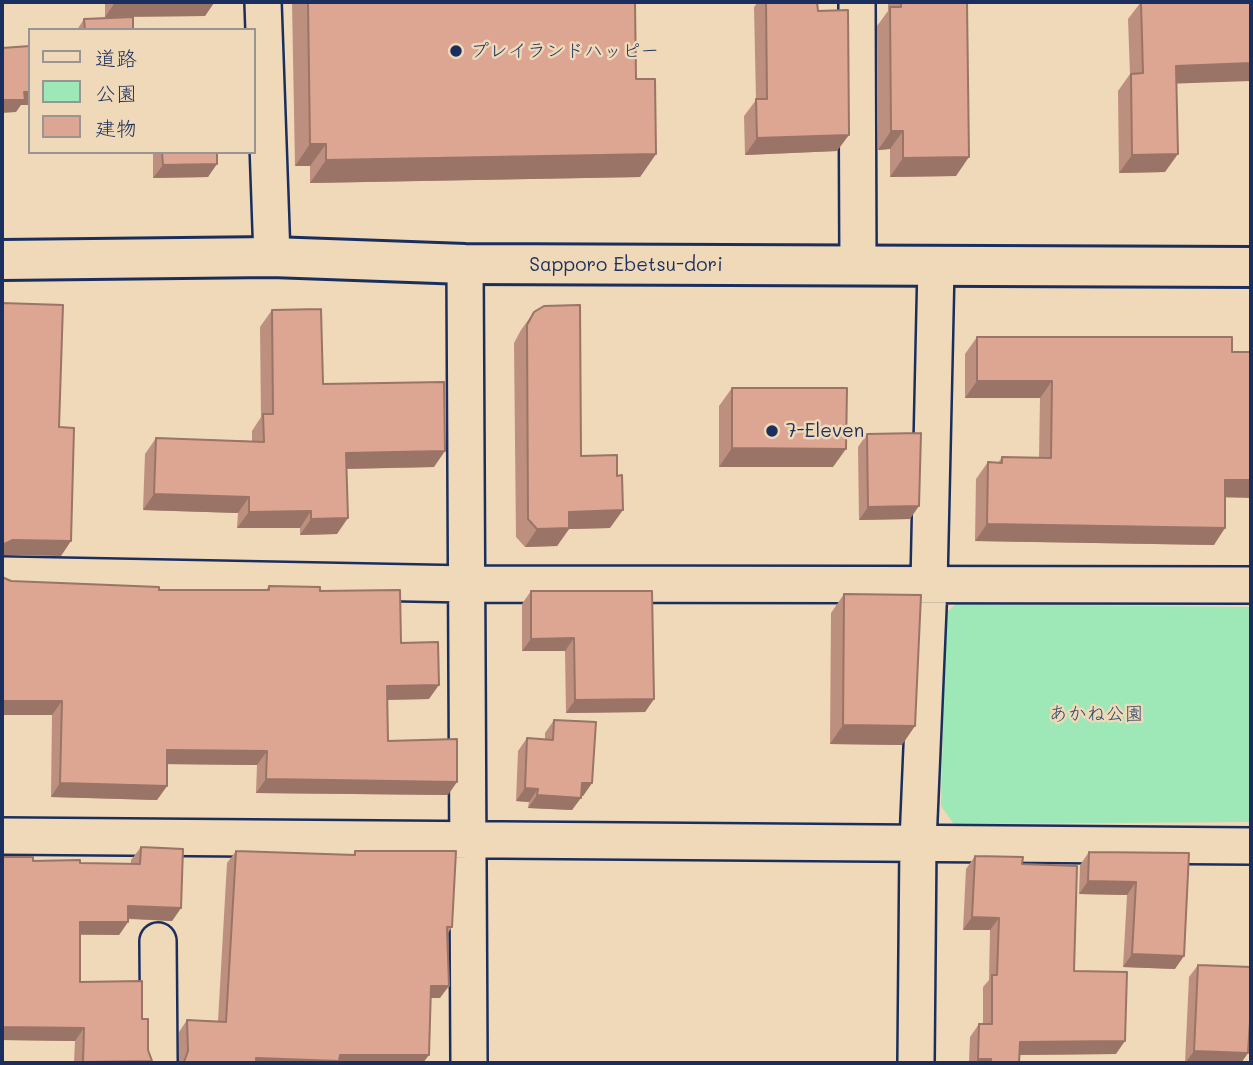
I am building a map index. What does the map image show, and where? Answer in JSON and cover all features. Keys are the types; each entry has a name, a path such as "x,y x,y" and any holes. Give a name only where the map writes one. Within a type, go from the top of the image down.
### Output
{"highway":[{"name":"Sapporo Ebetsu-dori","path":"2,260 272,257 465,264 1251,267"}],"street":[{"path":"263,2 272,257"},
{"path":"857,2 858,266"},
{"path":"465,264 469,1063"},
{"path":"916,1063 918,842 929,584 936,266"},
{"path":"2,575 467,584 1251,585"},
{"path":"2,836 1251,846"},
{"path":"158,941 159,1063"}],"green space":[{"name":"あかね公園","path":"956,604 1251,607 1251,822 954,824 941,806 946,613"}],"building":[{"path":"214,2 214,3 114,4"},
{"name":"プレイランドハッピー","path":"308,2 635,2 636,79 655,79 656,154 326,160 326,144 310,144"},
{"path":"766,2 817,2 818,11 848,10 849,135 757,138 756,99 767,99"},
{"path":"901,2 967,2 969,157 903,158 903,131 891,131 890,7 901,7"},
{"path":"1141,2 1251,2 1251,63 1176,66 1178,154 1132,155 1131,74 1143,73"},
{"path":"133,17 133,28 85,28 84,19"},
{"path":"28,46 28,92 24,92 25,100 2,100 2,48"},
{"path":"162,154 217,154 217,164 163,165"},
{"path":"2,303 63,305 59,427 74,428 71,541 13,540 2,545"},
{"path":"580,305 581,456 617,455 617,476 622,475 623,510 569,512 569,528 537,529 528,519 527,325 534,312 544,306"},
{"path":"321,309 323,384 444,382 445,451 346,453 348,518 311,519 311,511 249,512 249,497 154,494 156,438 264,442 263,414 273,414 272,310"},
{"path":"977,337 1232,337 1232,352 1251,352 1251,480 1225,480 1225,528 987,524 988,462 1002,463 1002,457 1051,458 1052,381 977,381"},
{"path":"732,388 847,388 846,449 732,448"},
{"path":"921,433 919,506 868,507 867,434"},
{"path":"2,577 11,581 159,587 159,590 269,590 269,586 320,587 320,591 400,590 401,643 438,642 439,685 387,686 388,741 457,739 457,782 266,779 267,751 167,750 167,786 60,783 62,701 2,701"},
{"path":"531,591 652,591 654,699 575,700 574,638 531,639"},
{"path":"844,594 921,595 915,726 843,725"},
{"path":"554,720 596,722 592,783 582,783 581,798 537,795 538,789 525,788 527,738 553,740"},
{"path":"141,847 183,849 181,908 128,906 128,922 80,922 80,982 142,981 142,1019 148,1019 148,1050 152,1061 83,1062 84,1028 2,1027 2,857 33,857 33,861 80,860 80,863 140,864"},
{"path":"236,851 355,855 355,851 456,851 452,927 447,927 449,986 431,986 429,1055 340,1055 339,1061 256,1058 256,1062 184,1062 188,1051 187,1020 226,1022"},
{"path":"1089,852 1189,853 1184,956 1132,954 1136,882 1088,881"},
{"path":"975,856 1023,857 1022,864 1077,866 1074,971 1127,972 1125,1041 1020,1042 1019,1063 991,1063 991,1059 978,1059 979,1024 992,1024 992,975 997,975 999,918 972,917"},
{"path":"1198,965 1251,967 1248,1053 1194,1051"}],"place":[{"name":"プレイランドハッピー","path":"456,51"},
{"name":"7-Eleven","path":"772,431"}]}
